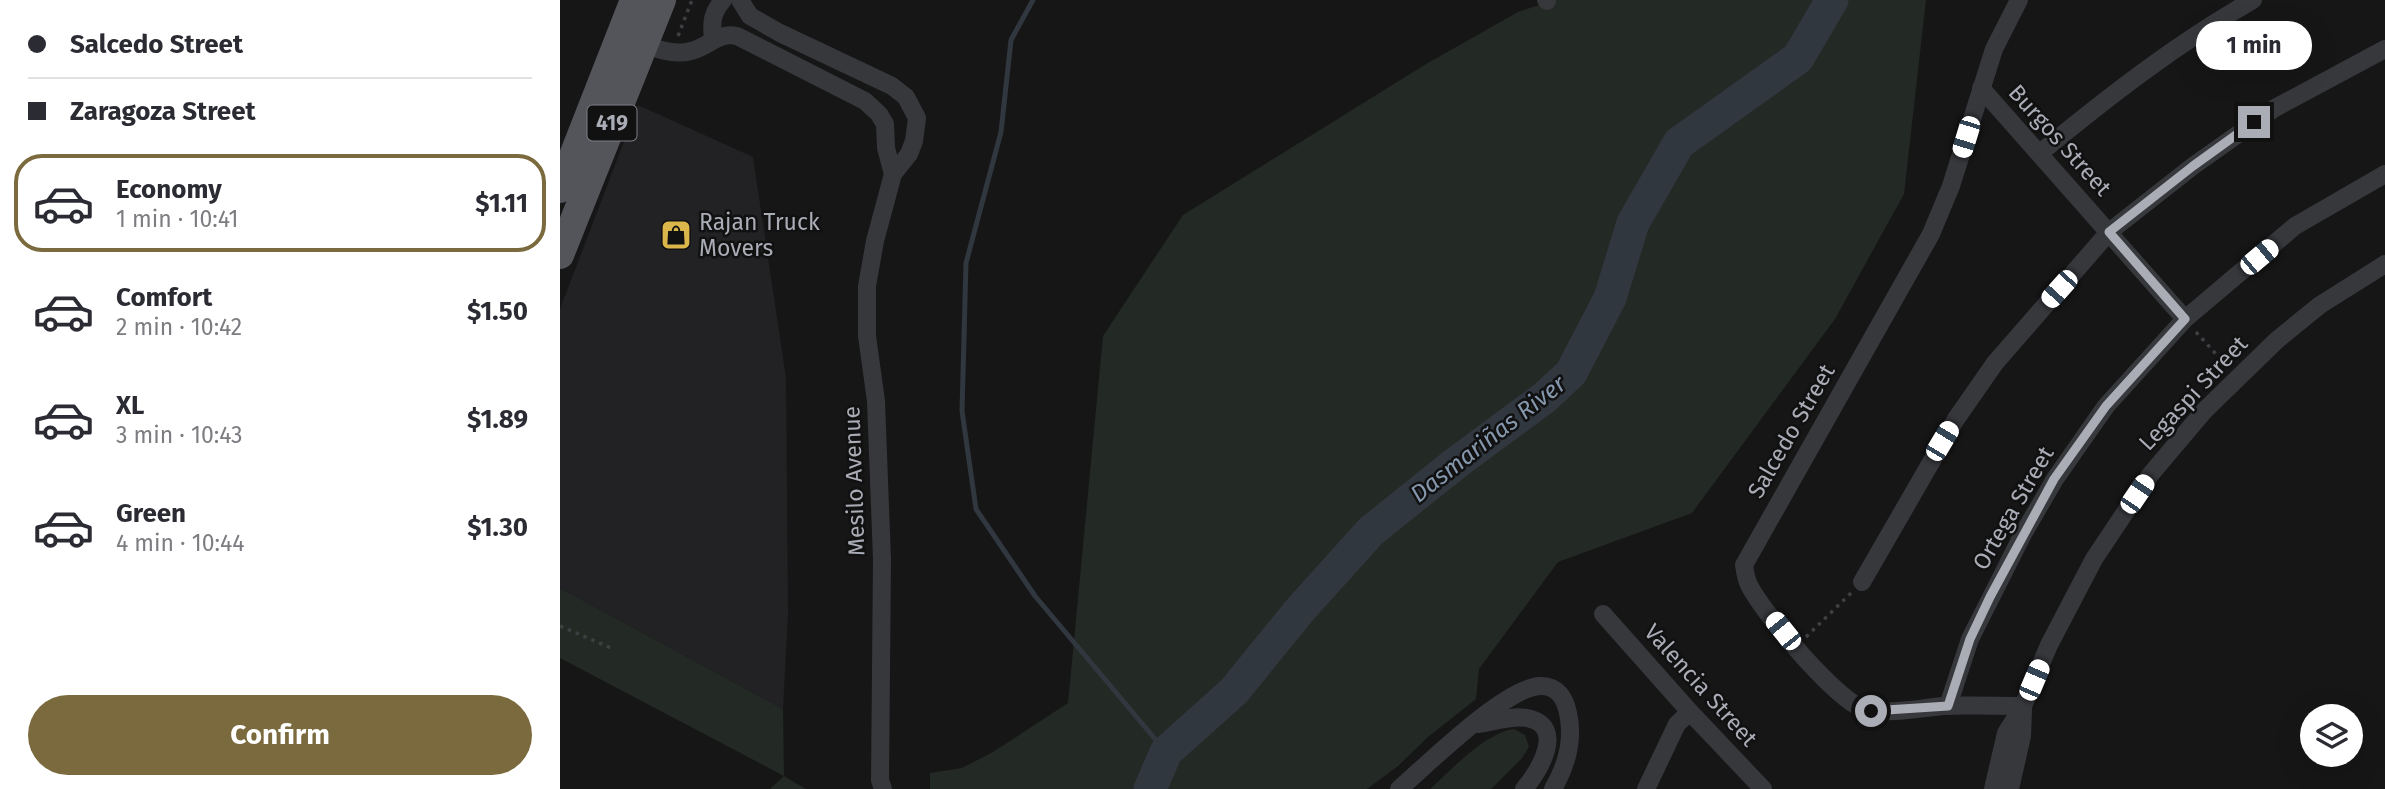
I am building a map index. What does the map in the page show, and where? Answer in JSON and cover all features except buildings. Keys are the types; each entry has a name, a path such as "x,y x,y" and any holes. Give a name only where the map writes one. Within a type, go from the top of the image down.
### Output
{"main road":[{"name":"419","path":"560,255 632,39 634,0"},
{"name":"419","path":"560,189 632,39 662,0"}],"street":[{"path":"713,38 713,12 723,0"},
{"name":"Mesilo Avenue","path":"740,0 750,16 780,33 892,86 906,97 917,118 909,154 893,174 875,241 867,286 867,336 876,401 882,559 880,780 883,789"},
{"name":"Salcedo Street","path":"2019,0 1994,49 1951,186 1931,234 1744,565 1748,583 1758,601 1843,697 1856,707 1871,711 1948,706 2023,706"},
{"path":"2040,153 2128,81 2218,20 2253,0"},
{"path":"770,52 780,33"},
{"name":"Mesilo Avenue","path":"632,39 671,52 691,52 713,38 728,34 737,36 865,101 885,124 886,148 893,174"},
{"path":"1862,582 1956,419 1995,363 2109,232 2193,166 2275,108 2385,49"},
{"name":"Burgos Street","path":"1981,88 2185,319"},
{"name":"Ortega Street","path":"1948,706 1970,639 1990,597 2054,479 2106,406 2185,319 2295,226 2385,174"},
{"name":"Legaspi Street","path":"1993,789 2006,733 2023,706 2070,602 2150,475 2237,376 2320,305 2385,264"},
{"name":"Valencia Street","path":"1603,614 1763,789"},
{"path":"1399,789 1471,725 1505,701 1528,689 1542,686 1555,689 1567,706 1571,727 1562,774 1553,789"},
{"name":"Legaspi Street","path":"2010,789 2022,736 2023,706"},
{"path":"1646,789 1677,724 1690,712"},
{"path":"1471,725 1525,717 1544,727 1548,748 1542,764 1524,789"}],"path":[{"path":"677,38 692,0"},
{"path":"2185,319 2237,376"},
{"path":"1796,646 1862,582"},
{"path":"560,626 611,648"}],"shaded area":[{"path":"1554,0 1926,0 1904,194 1835,319 1692,513 1558,562 1479,669 1476,699 1367,789 930,789 930,773 962,768 993,752 1068,703 1103,336 1183,215 1426,64 1518,12"},
{"path":"638,105 753,157 786,378 788,613 783,709 560,588 560,309"},
{"path":"560,588 783,709 784,776 560,658"},
{"path":"1514,729 1525,735 1529,747 1522,758 1491,789 1430,789 1480,744"},
{"path":"784,776 806,789 770,789"}],"waterway":[{"path":"1033,0 1011,40 1001,132 966,263 962,411 976,509 1035,596 1166,752"},
{"name":"Dasmariñas River","path":"1150,789 1166,752 1234,691 1299,611 1371,531 1456,463 1544,398 1571,373 1610,298 1633,223 1679,143 1798,58 1832,0"}],"place":[{"name":"Rajan Truck Movers","path":"676,235"}],"route":[{"path":"1871,711 1948,706 1970,639 2054,479 2106,406 2185,319 2109,232 2254,122"}]}
